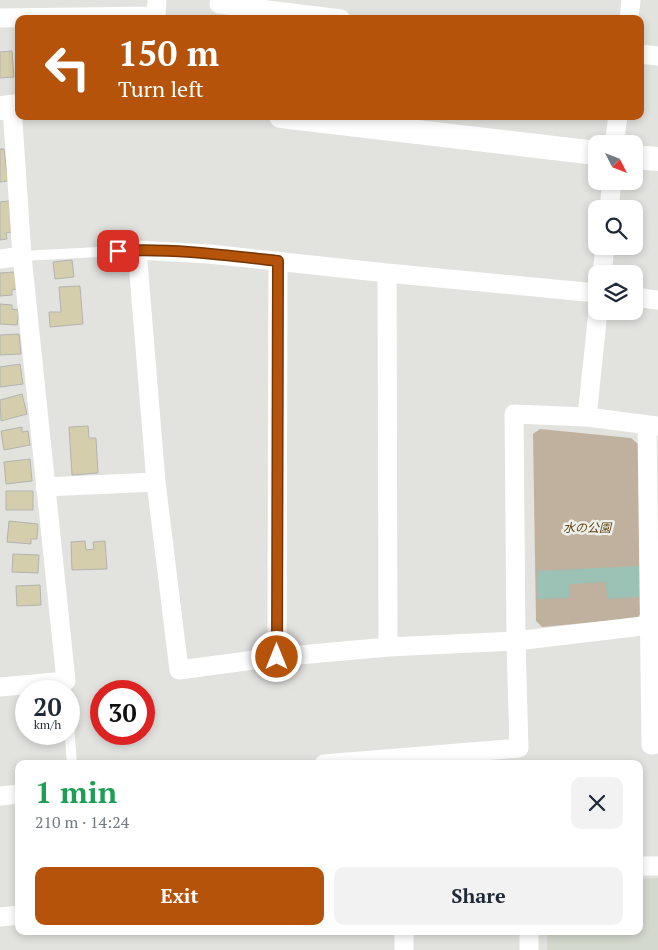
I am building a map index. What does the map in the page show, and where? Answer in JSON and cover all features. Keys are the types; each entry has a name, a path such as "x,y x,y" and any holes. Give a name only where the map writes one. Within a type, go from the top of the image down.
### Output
{"street":[{"path":"156,15 157,0"},
{"path":"629,15 631,0"},
{"path":"219,8 297,15"},
{"path":"0,18 15,18"},
{"path":"644,54 658,56"},
{"path":"10,107 22,256 65,680"},
{"path":"316,120 588,151"},
{"path":"615,135 617,120"},
{"path":"643,158 658,159"},
{"path":"588,292 209,254 137,250 156,482 179,670 277,657 388,647 516,641 651,625"},
{"path":"0,259 22,256"},
{"path":"277,657 278,261"},
{"path":"387,273 388,647"},
{"path":"643,298 658,300"},
{"path":"587,417 597,320"},
{"path":"373,760 519,748 514,414 587,417 652,426 652,745 658,744"},
{"path":"45,487 156,482"},
{"path":"0,687 15,687"},
{"path":"0,796 15,794"},
{"path":"643,866 658,866"},
{"path":"0,917 15,915"},
{"path":"404,935 404,950"},
{"path":"529,935 529,950"}],"lane":[{"path":"22,256 137,250"},
{"path":"70,745 72,760"}],"shaded area":[{"path":"639,566 640,597 607,599 606,582 569,584 569,598 538,599 537,571"},
{"path":"658,878 658,950 547,950 547,935 643,935 643,879"}],"green space":[{"name":"水の公園","path":"540,429 631,438 638,444 643,611 637,618 542,627 536,621 533,434"}],"building":[{"path":"12,51 14,77 0,78 0,52"},
{"path":"0,149 4,149 8,181 0,182"},
{"path":"9,201 12,232 6,233 7,239 0,240 0,202"},
{"path":"72,260 74,277 55,279 53,262"},
{"path":"15,272 17,289 12,290 12,295 0,296 0,273"},
{"path":"80,286 83,324 50,327 49,312 61,312 59,287"},
{"path":"0,304 12,305 12,309 19,310 17,325 0,324"},
{"path":"19,334 21,354 0,355 0,335"},
{"path":"20,364 23,384 0,387 0,367"},
{"path":"22,394 27,414 1,421 0,400"},
{"path":"88,426 89,438 96,438 98,473 72,475 69,427"},
{"path":"22,427 22,432 28,431 30,445 4,450 1,431"},
{"path":"30,459 32,481 6,484 4,462"},
{"path":"6,491 33,491 33,510 6,510"},
{"path":"9,521 38,524 37,539 31,539 31,544 7,542"},
{"path":"85,541 86,550 94,549 93,542 105,541 107,569 72,570 71,542"},
{"path":"13,554 39,555 38,573 12,572"},
{"path":"40,585 41,605 17,606 16,586"}],"route":[{"path":"118,251 137,250 209,254 278,261 277,657"}]}
